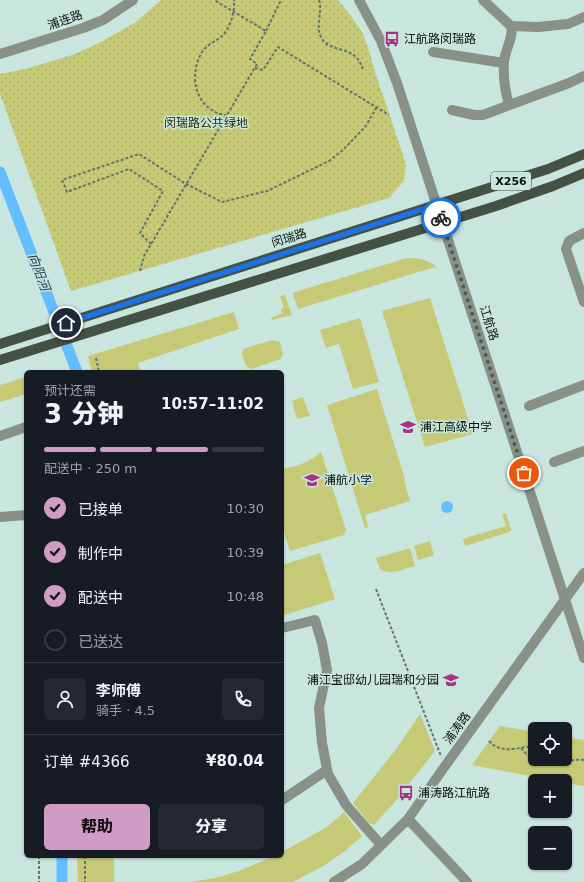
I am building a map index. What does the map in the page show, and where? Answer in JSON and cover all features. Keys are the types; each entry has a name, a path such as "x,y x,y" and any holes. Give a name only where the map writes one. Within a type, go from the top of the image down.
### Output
{"main road":[{"name":"闵瑞路","path":"0,344 548,169 584,154"},
{"name":"X256","path":"0,360 443,222 553,186 584,173"}],"street":[{"name":"浦连路","path":"0,54 83,28 103,20 134,0"},
{"path":"483,0 511,26 512,32 504,62 505,84 509,105"},
{"name":"江航路","path":"363,1 381,41 397,83 584,658"},
{"path":"511,26 538,27 568,24 584,17"},
{"path":"433,52 504,62"},
{"path":"452,110 474,115 483,115 584,76"},
{"path":"584,233 569,241 566,249 584,302"},
{"path":"529,406 584,385"},
{"path":"0,436 24,428"},
{"path":"554,462 584,451"},
{"path":"0,517 24,515"},
{"name":"浦涛路","path":"334,882 362,864 408,819 584,573"},
{"path":"284,628 315,620 322,643 327,670 319,708 322,743 328,774 346,805 381,845"},
{"path":"284,799 327,770"},
{"path":"408,819 466,882"}],"path":[{"path":"214,0 266,31"},
{"path":"227,116 215,112 206,106 198,94 195,85 196,67 202,52 211,42 223,34 230,23 234,12 234,0"},
{"path":"140,271 144,256 255,68 257,64 250,59 282,0"},
{"path":"319,0 321,5 319,27 320,36 326,44 349,52 357,58 363,69"},
{"path":"255,68 263,70 278,47 389,115"},
{"path":"151,244 140,233 163,191 129,169 67,192 62,180 139,154 186,184 222,202 267,191 329,161 343,150 365,127 377,107"},
{"path":"96,358 99,370"},
{"path":"376,589 445,766"},
{"path":"489,741 502,750 528,747"},
{"path":"521,748 528,754"},
{"path":"572,760 584,760"},
{"path":"39,858 39,882"},
{"path":"85,858 85,882"}],"green space":[{"name":"闵瑞路公共绿地","path":"161,0 338,0 362,32 369,50 406,164 404,181 389,198 71,291 0,94 0,74 25,69 72,55 97,44 136,22"},
{"path":"407,258 416,258 429,262 433,264 439,271 435,267 298,309 293,294 295,292"},
{"path":"285,295 292,315 272,320 271,318 282,313 281,309 284,308 280,296"},
{"path":"430,298 473,434 425,447 382,311"},
{"path":"234,312 239,329 138,363 140,370 92,370 88,356"},
{"path":"360,318 379,382 353,389 339,344 326,348 320,330"},
{"path":"272,340 280,342 283,354 281,359 251,369 246,366 242,354 243,349"},
{"path":"24,378 24,395 0,402 0,385"},
{"path":"377,389 405,479 410,501 365,515 368,527 365,528 327,405"},
{"path":"303,397 310,416 297,419 292,401"},
{"path":"321,452 346,530 344,535 290,551 284,532 284,469 303,464"},
{"path":"506,513 511,530 509,532 465,546 463,539 506,526 502,514"},
{"path":"430,541 434,555 418,560 414,546"},
{"path":"410,548 415,566 393,572 380,569 376,558"},
{"path":"320,553 335,599 284,615 284,564"},
{"path":"420,714 435,751 394,803 374,825 369,823 353,803 397,748"},
{"path":"500,726 528,731 528,766 572,766 572,738 584,740 584,786 572,784 572,774 528,774 528,776 472,765"},
{"path":"344,812 362,836 345,851 325,865 293,882 191,882 241,870 271,858 284,858 284,851 327,827"},
{"path":"77,858 114,858 114,882 78,882"}],"water":[{"path":"445,501 449,501 453,507 449,513 445,513 441,509 441,505"}],"waterway":[{"name":"向阳河","path":"0,172 76,370"},
{"name":"向阳河","path":"62,858 62,882"}],"way so far":[{"path":"441,218 524,473"}],"place":[{"name":"江航路闵瑞路","path":"392,39"},
{"name":"浦江高级中学","path":"408,427"},
{"name":"浦航小学","path":"312,480"},
{"name":"浦江宝邸幼儿园瑞和分园","path":"451,680"},
{"name":"浦涛路江航路","path":"406,793"}],"route":[{"path":"66,323 436,205 441,218"}]}
